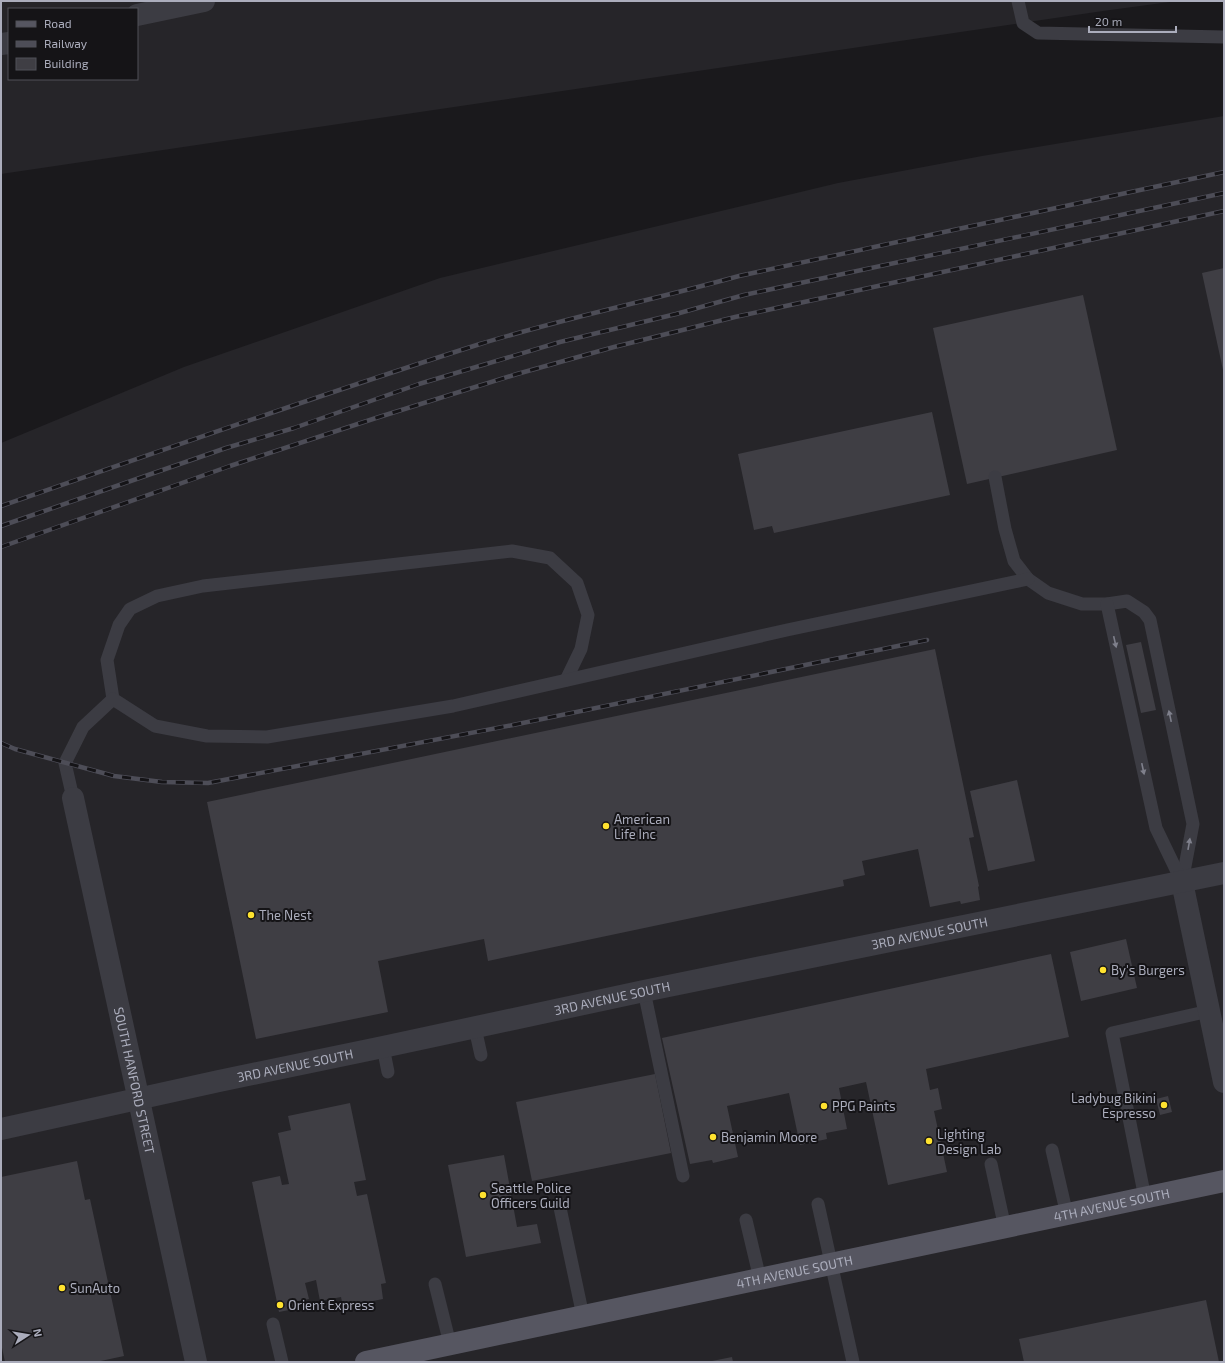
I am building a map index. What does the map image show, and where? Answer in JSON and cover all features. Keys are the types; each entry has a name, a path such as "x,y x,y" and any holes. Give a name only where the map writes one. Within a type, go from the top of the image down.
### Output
{"main road":[{"name":"4TH AVENUE SOUTH","path":"366,1362 1224,1181"}],"street":[{"path":"138,15 204,1"},
{"name":"SOUTH HANFORD STREET","path":"73,798 196,1362"},
{"name":"3RD AVENUE SOUTH","path":"1,1129 139,1098 644,991 1224,873"},
{"path":"1182,882 1224,1082"}],"lane":[{"path":"1018,1 1023,23 1038,33 1224,37"},
{"path":"996,477 1005,529 1014,561 1028,579 1048,593 1082,604 1106,604 1127,601 1144,612 1150,620 1193,824 1182,882"},
{"path":"566,680 581,649 588,615 577,583 550,558 512,551 203,586 157,596 130,609 119,625 107,660 113,700 155,726 207,736 267,737 453,706 787,630 1028,579"},
{"path":"1106,604 1156,828 1182,882"},
{"path":"73,798 65,763 82,727 113,700"},
{"path":"644,991 683,1176"},
{"path":"1145,1198 1112,1033 1209,1011"},
{"path":"475,1028 481,1055"},
{"path":"383,1047 388,1072"},
{"path":"1052,1150 1067,1215"},
{"path":"991,1164 1006,1228"},
{"path":"559,1202 583,1316"},
{"path":"818,1204 853,1362"},
{"path":"746,1220 760,1279"},
{"path":"435,1284 450,1344"},
{"path":"273,1324 282,1362"}],"shaded area":[{"path":"1,1 1177,1 1,174"},
{"path":"1224,116 1224,1362 1,1362 1,443 184,367 440,278 838,183 982,156"}],"building":[{"path":"1224,268 1224,370 1223,370 1202,273"},
{"path":"1083,295 1117,450 967,484 933,328"},
{"path":"932,412 950,495 774,533 772,526 754,530 738,454"},
{"path":"1141,642 1156,710 1141,713 1126,645"},
{"path":"935,649 974,837 969,838 979,886 980,900 961,904 960,901 930,907 918,849 862,861 865,875 843,880 844,886 488,961 484,939 378,961 388,1012 256,1039 207,802"},
{"path":"1017,780 1035,861 988,871 970,791"},
{"name":"By's Burgers","path":"1126,939 1137,988 1081,1001 1070,952"},
{"path":"1051,954 1069,1037 926,1069 930,1090 938,1088 942,1109 934,1111 947,1172 888,1185 866,1082 839,1088 847,1129 826,1133 827,1139 800,1145 789,1093 727,1106 738,1157 713,1163 712,1160 690,1164 662,1038"},
{"path":"655,1074 671,1153 532,1181 516,1102"},
{"name":"Ladybug Bikini Espresso","path":"1168,1096 1172,1112 1160,1115 1156,1099"},
{"path":"350,1103 366,1180 354,1182 357,1196 367,1194 386,1283 381,1284 383,1299 343,1307 341,1297 320,1301 316,1280 305,1283 309,1299 292,1302 294,1309 279,1312 252,1182 280,1176 282,1185 289,1184 278,1133 291,1130 288,1116"},
{"name":"Seattle Police Officers Guild","path":"504,1155 517,1227 537,1224 541,1243 466,1257 448,1165"},
{"path":"77,1161 85,1200 90,1199 124,1356 96,1362 5,1362 1,1343 1,1177"},
{"path":"1206,1300 1219,1362 1024,1362 1019,1339"},
{"path":"732,1357 733,1362 712,1362 712,1361"}],"railway":[{"path":"1,506 360,383 480,344 544,326 739,276 1224,172"},
{"path":"1,526 226,448 294,428 419,384 560,342 676,314 744,295 1224,193"},
{"path":"1,547 230,466 379,417 517,374 614,347 735,317 1224,211"},
{"path":"1,743 15,749 114,776 162,782 208,783 513,725 927,640"}],"place":[{"name":"American Life Inc","path":"606,826"},
{"name":"The Nest","path":"251,915"},
{"name":"By's Burgers","path":"1103,970"},
{"name":"Ladybug Bikini Espresso","path":"1164,1105"},
{"name":"PPG Paints","path":"824,1106"},
{"name":"Benjamin Moore","path":"713,1137"},
{"name":"Lighting Design Lab","path":"929,1141"},
{"name":"Seattle Police Officers Guild","path":"483,1195"},
{"name":"SunAuto","path":"62,1288"},
{"name":"Orient Express","path":"280,1305"}]}
